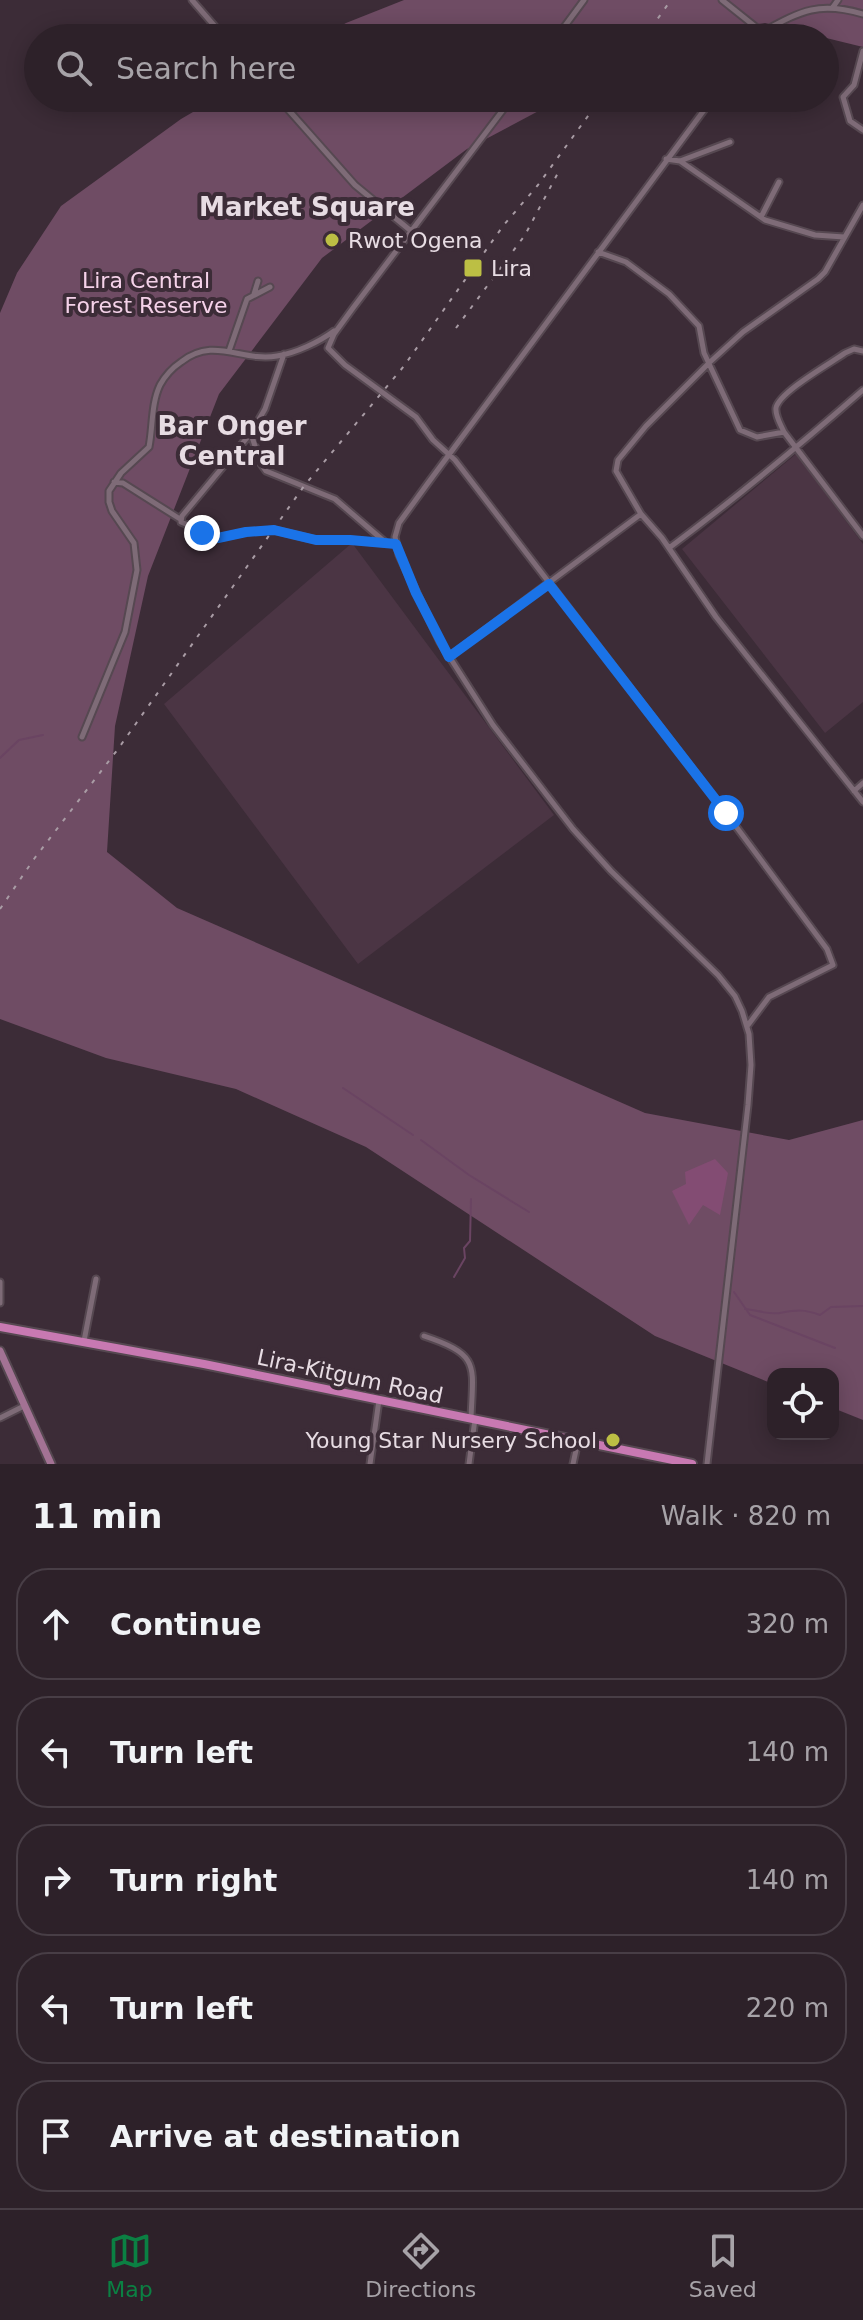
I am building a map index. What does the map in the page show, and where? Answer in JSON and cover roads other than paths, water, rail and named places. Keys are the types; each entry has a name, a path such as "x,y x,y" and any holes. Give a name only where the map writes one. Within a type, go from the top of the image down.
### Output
{"main road":[{"name":"Lira-Kitgum Road","path":"0,1327 578,1440 646,1459 692,1464"}],"street":[{"path":"192,0 213,24"},
{"path":"566,24 584,0"},
{"path":"722,0 752,24"},
{"path":"833,7 838,0"},
{"path":"778,24 809,8 833,7 863,14"},
{"path":"863,51 854,85 843,97 848,118 863,130"},
{"path":"290,112 355,185 411,231"},
{"path":"501,112 338,328 328,348 416,417 487,500 735,824 830,954 833,965 769,997 747,1026"},
{"path":"702,112 399,523 396,544 416,593 449,657 493,725 573,829 611,871 718,975 739,1003 747,1026 751,1065 748,1105 707,1464"},
{"path":"680,161 730,142"},
{"path":"666,159 680,161 761,217 815,235 844,237"},
{"path":"761,217 779,182"},
{"path":"863,205 818,279 743,332 710,362 646,426 618,460 616,471 641,514 669,548 716,617 863,802"},
{"path":"598,252 619,258 669,294 699,326 704,353 740,430 757,437 784,432"},
{"path":"254,295 258,281"},
{"path":"229,351 245,304 270,287"},
{"path":"82,737 125,632 137,570 134,543 109,502 109,491 121,473 149,447 159,387 170,370 203,350 254,356 284,354 327,336 338,328"},
{"path":"863,351 854,349 845,353 783,396 776,408 784,432 863,536"},
{"path":"180,519 251,433 265,409 284,354"},
{"path":"669,548 797,448 863,390"},
{"path":"251,433 263,469 335,499 385,542"},
{"path":"121,473 123,483"},
{"path":"114,482 123,483 185,525 218,538 274,530 316,540 396,544"},
{"path":"449,657 549,584 618,528 641,514"},
{"path":"854,791 863,783"},
{"path":"84,1341 96,1279"},
{"path":"0,1282 0,1303"},
{"path":"424,1336 461,1352 469,1361 474,1375 469,1464"},
{"path":"0,1351 51,1464"},
{"path":"370,1464 379,1400"},
{"path":"0,1418 24,1406"},
{"path":"573,1464 578,1440"}],"waterway":[{"path":"0,758 19,740 43,735"},
{"path":"343,1088 413,1135"},
{"path":"421,1140 469,1175 529,1212"},
{"path":"454,1277 465,1258 464,1248 470,1241 471,1199"},
{"path":"734,1292 750,1315 835,1348"},
{"path":"745,1309 772,1313 805,1311 820,1315 831,1307 863,1306"}],"railway":[{"path":"654,24 671,0"},
{"path":"0,909 118,749 304,486 404,366 503,226 538,185 591,112"},
{"path":"456,328 525,235 559,171"}],"place":[{"name":"Rwot Ogena","path":"332,240"},
{"name":"Lira","path":"473,268"},
{"name":"Young Star Nursery School","path":"613,1440"}],"district":[{"name":"Market Square","path":"307,207"},
{"name":"Bar Onger Central","path":"232,441"}],"park label":[{"name":"Lira Central Forest Reserve","path":"146,292"}]}
